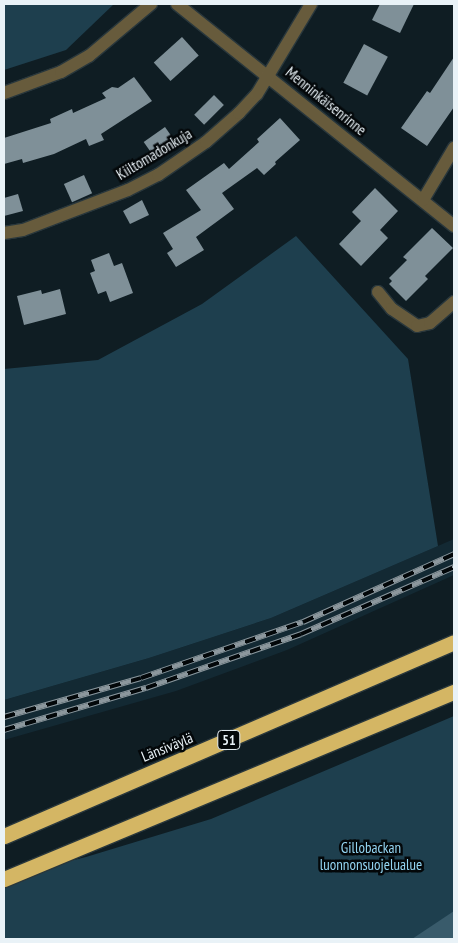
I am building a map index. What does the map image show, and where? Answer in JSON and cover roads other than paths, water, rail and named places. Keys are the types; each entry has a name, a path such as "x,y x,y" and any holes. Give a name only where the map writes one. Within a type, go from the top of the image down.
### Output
{"highway":[{"name":"Länsiväylä","path":"4,836 454,642"},
{"path":"4,879 454,692"}],"street":[{"path":"4,93 61,72 89,56 152,4"},
{"name":"Menninkäisenrinne","path":"176,4 270,76 454,226"},
{"name":"Kiiltomadonkuja","path":"4,233 23,230 100,202 158,175 206,142 240,113 270,76 311,4"},
{"path":"423,200 454,148"},
{"path":"378,292 392,309 417,326 430,323 454,302"}],"railway":[{"path":"4,717 141,678 303,622 454,554"},
{"path":"4,730 146,688 301,634 454,567"}],"park label":[{"name":"Gillobackan luonnonsuojelualue","path":"371,856"}]}
